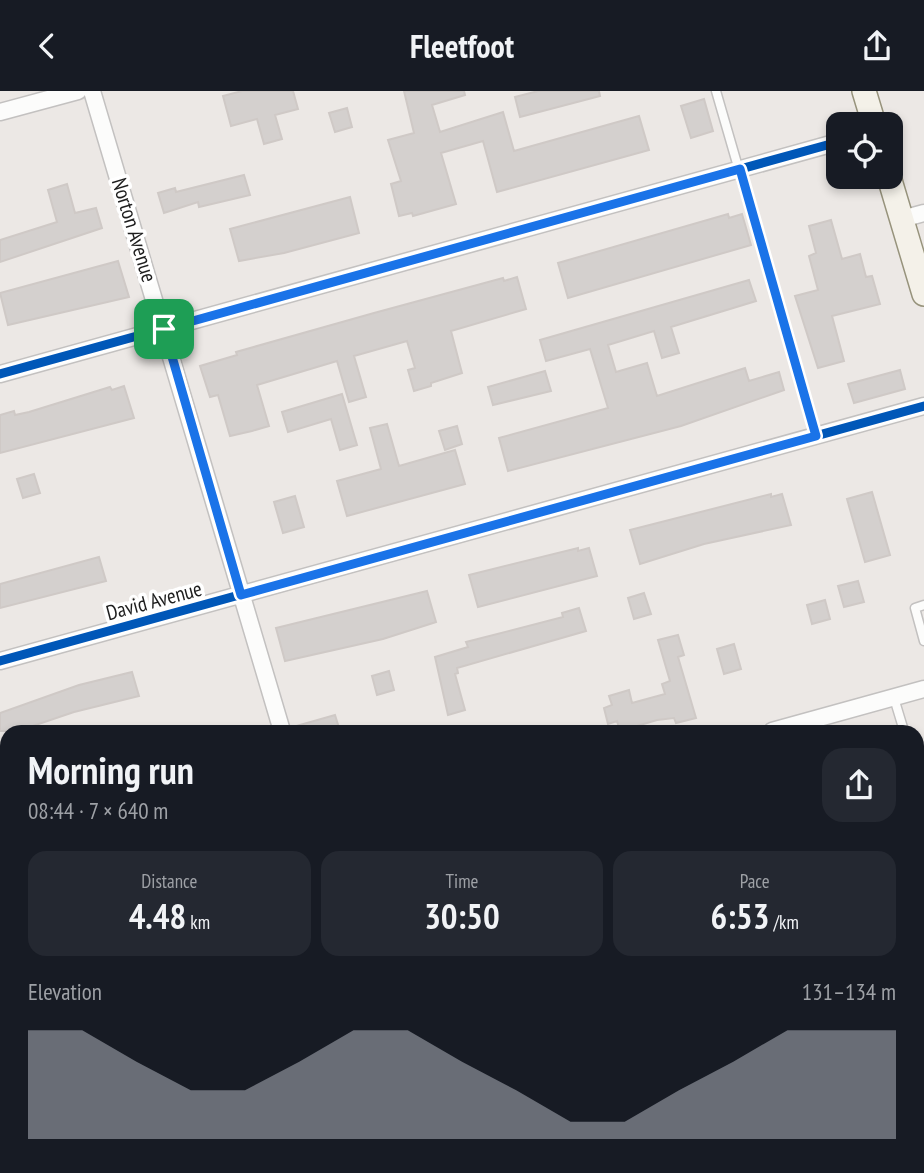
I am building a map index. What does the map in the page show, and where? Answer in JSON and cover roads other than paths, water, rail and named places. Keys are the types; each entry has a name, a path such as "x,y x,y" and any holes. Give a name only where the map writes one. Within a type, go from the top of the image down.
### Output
{"main road":[{"path":"864,91 870,112"},
{"path":"897,189 913,216 924,294"}],"street":[{"path":"0,112 78,91"},
{"name":"Norton Avenue","path":"92,91 280,725"},
{"path":"0,374 826,145"},
{"name":"David Avenue","path":"0,661 924,406"},
{"path":"794,725 924,689"}],"lane":[{"path":"716,91 816,436"},
{"path":"924,605 915,608 924,641"},
{"path":"894,698 902,725"}]}
